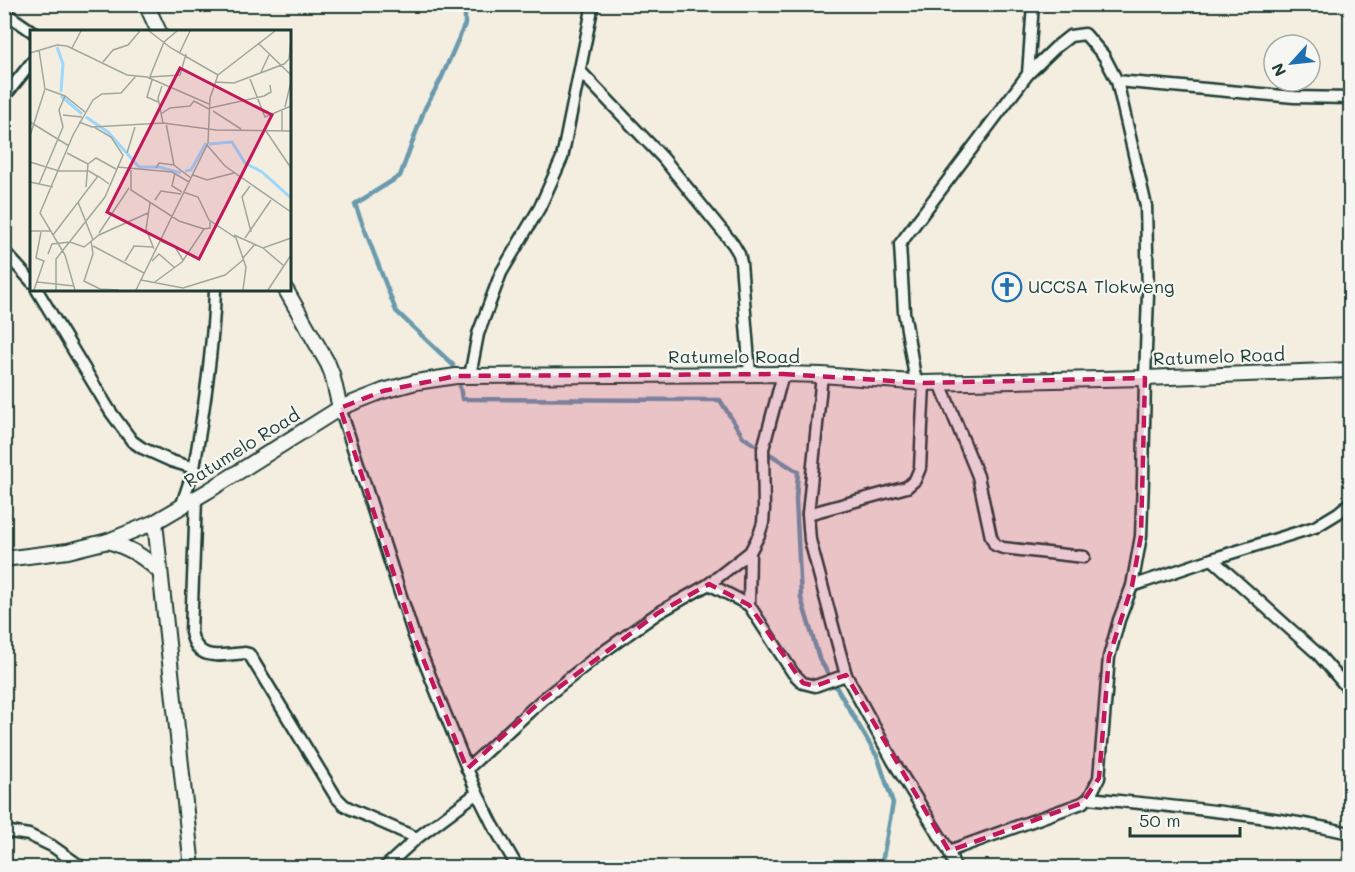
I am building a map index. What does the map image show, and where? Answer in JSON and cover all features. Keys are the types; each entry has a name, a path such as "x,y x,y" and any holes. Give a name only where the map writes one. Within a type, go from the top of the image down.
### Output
{"street":[{"path":"146,4 158,30"},
{"path":"471,376 478,334 501,273 540,207 562,158 593,4"},
{"path":"1028,74 1033,4"},
{"path":"4,12 30,30"},
{"path":"808,514 907,487 915,480 920,468 920,383 904,312 900,244 1028,74 1070,36 1085,34 1104,56 1117,81 1146,206 1148,294 1141,536 1132,586 1119,620 1109,657 1099,778 1089,798 1082,803 949,851"},
{"path":"4,97 30,64"},
{"path":"580,71 663,158 739,254 750,374"},
{"path":"1117,81 1294,97 1350,98"},
{"path":"4,251 30,280"},
{"path":"38,291 110,411 132,441 171,461 194,468"},
{"path":"181,507 194,468 207,386 215,291"},
{"path":"287,291 328,364 340,408 414,636 477,793 518,867"},
{"name":"Ratumelo Road","path":"4,559 68,551 108,541 155,522 196,499 340,408 383,391 416,382 456,376 783,374 940,383 1350,370"},
{"path":"467,769 542,700 596,657 658,612 709,584 750,552 763,523 763,449 783,374"},
{"path":"822,375 808,514 810,540 846,675 949,851 955,867"},
{"path":"940,383 978,476 991,537 995,545 1003,548 1084,557"},
{"path":"196,499 191,632 196,646 210,656 245,653 250,655 336,797 351,809 417,838"},
{"path":"1132,586 1315,527 1350,503"},
{"path":"155,522 192,867"},
{"path":"108,541 146,558 160,572"},
{"path":"749,606 750,552"},
{"path":"1212,559 1318,654 1350,691"},
{"path":"709,584 749,606 793,673 803,683 815,686 846,675"},
{"path":"384,867 417,838 477,793"},
{"path":"1089,798 1213,810 1350,833"},
{"path":"4,831 29,835 52,846 83,867"}],"highlighted area":[{"path":"783,374 924,383 1145,378 1141,536 1132,586 1109,657 1099,778 1082,803 949,851 846,675 815,686 803,683 749,605 709,584 658,613 542,700 467,769 414,636 340,408 383,391 456,376"}],"waterway":[{"path":"453,365 396,311 355,204 400,176 425,108 441,79 465,24 465,4"},
{"path":"460,387 462,399 720,400 743,437 798,472 796,499 801,598 819,658 878,758 893,803 881,868"}],"place":[{"name":"UCCSA Tlokweng","path":"1007,287"}]}
